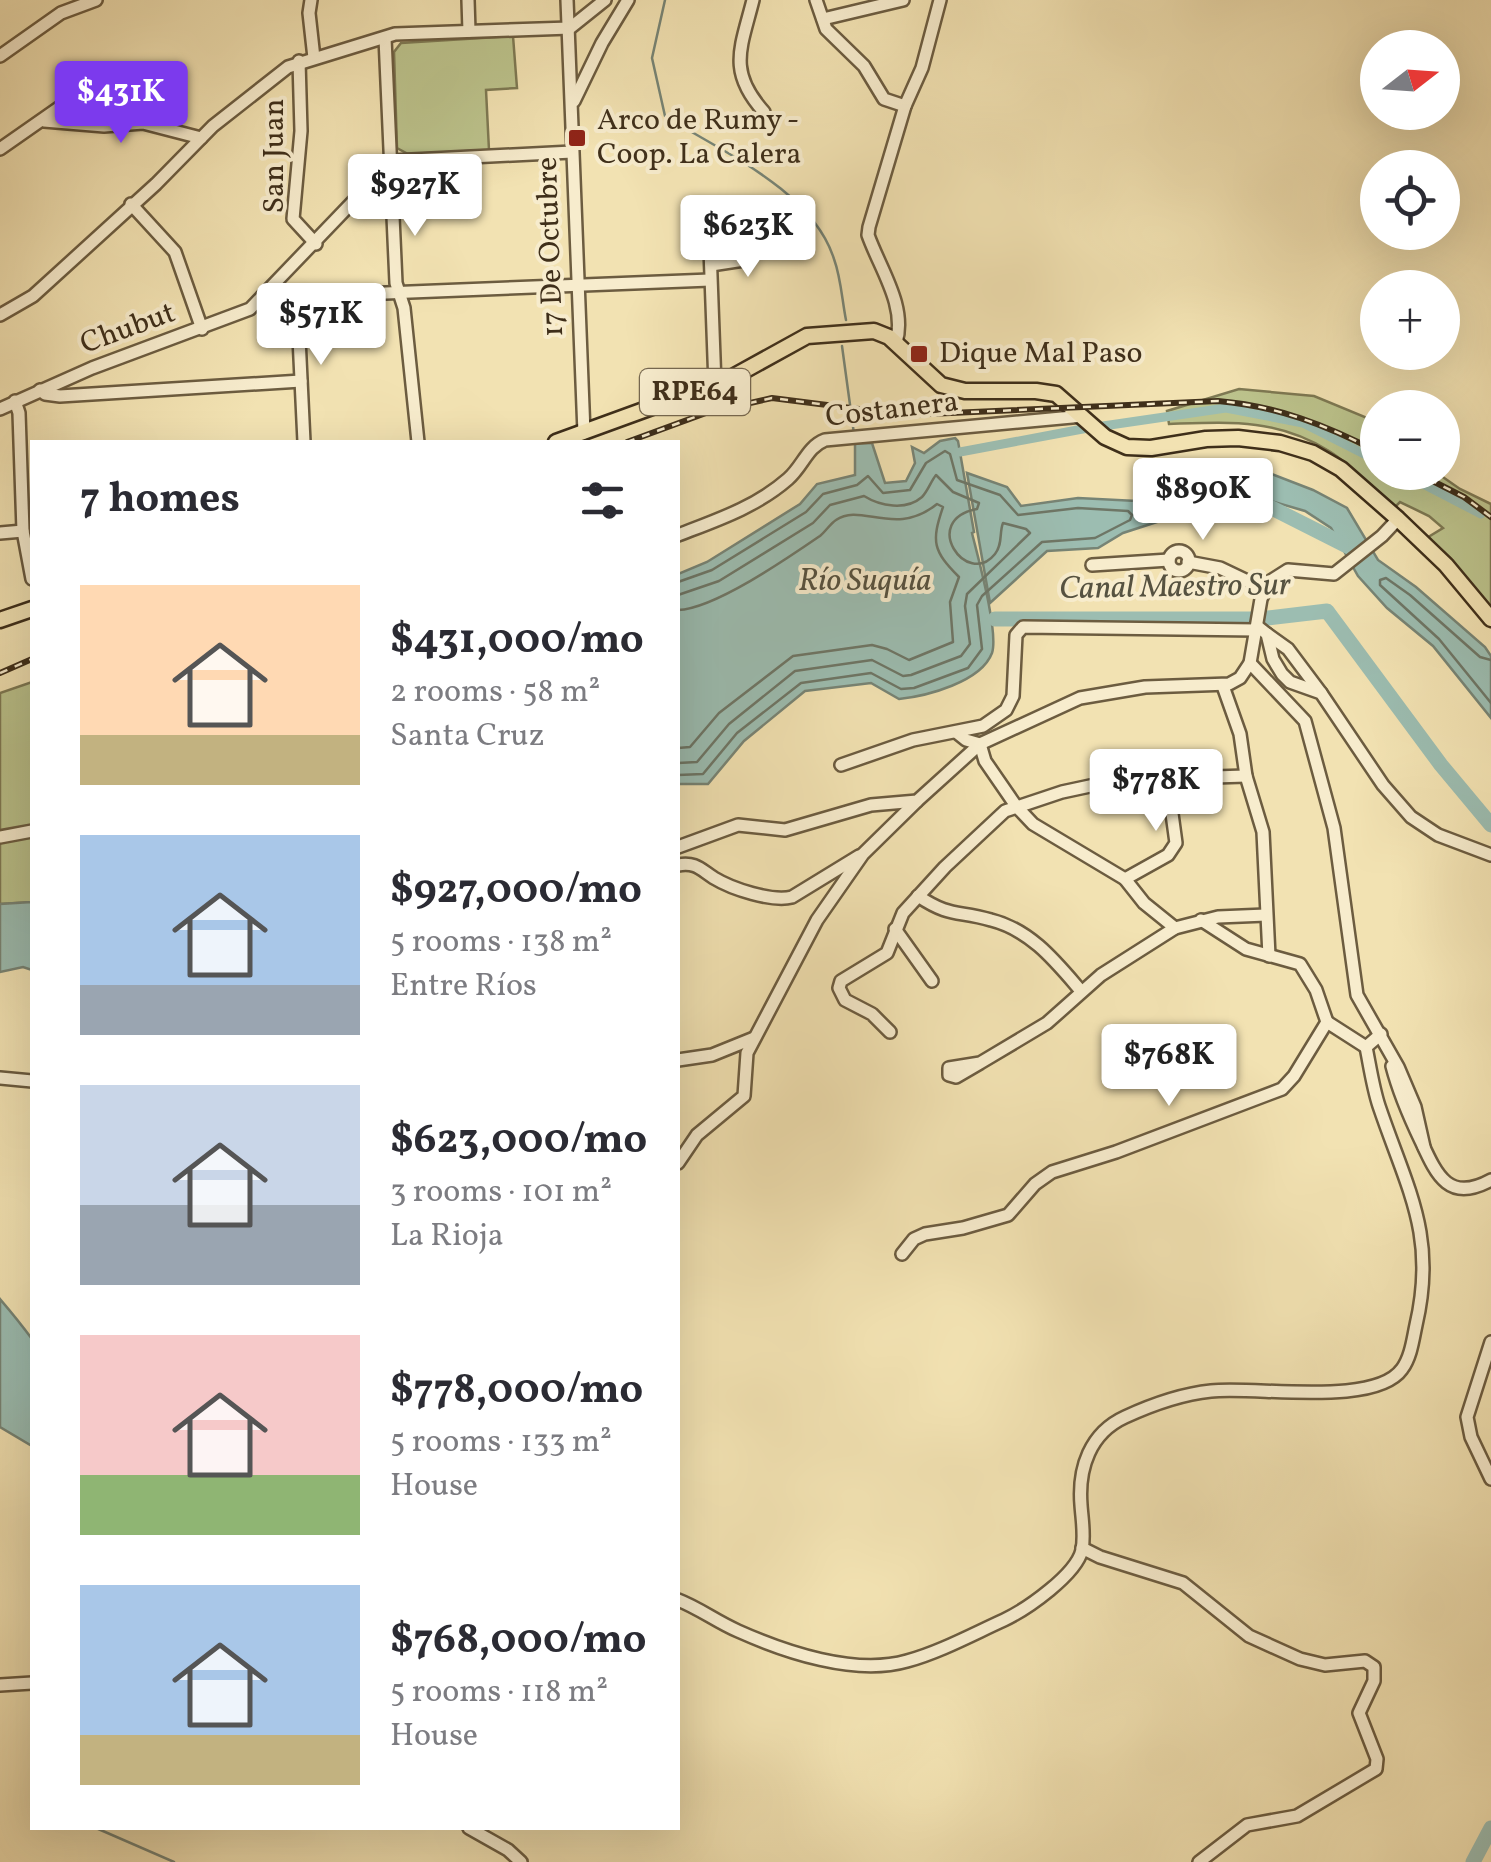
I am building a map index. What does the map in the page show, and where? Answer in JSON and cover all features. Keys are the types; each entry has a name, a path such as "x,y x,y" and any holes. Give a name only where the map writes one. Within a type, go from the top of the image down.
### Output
{"main road":[{"name":"RPE64","path":"562,440 715,384 762,363 801,338 830,332 883,333 928,376 947,388 1050,392 1066,400 1112,441 1134,448 1228,438 1302,448 1341,469 1398,519 1446,566 1491,619"},
{"path":"0,620 30,610"}],"street":[{"path":"0,56 61,13 96,0"},
{"path":"311,0 308,13 314,58"},
{"path":"468,0 470,31"},
{"name":"17 De Octubre","path":"567,0 584,433"},
{"path":"0,315 34,296 201,138 277,73 299,62 406,32 570,28 605,0"},
{"path":"572,105 628,0"},
{"path":"753,0 738,66 742,83 764,112"},
{"path":"816,0 832,38 864,66 884,99 905,106"},
{"path":"823,19 903,0"},
{"path":"896,343 899,320 890,284 868,236 940,0"},
{"path":"385,38 398,292 404,308 418,440"},
{"name":"San Juan","path":"299,62 301,131 293,219 316,244"},
{"path":"0,149 94,84"},
{"path":"44,121 104,126 143,122 201,138"},
{"path":"392,162 572,152"},
{"name":"Chubut","path":"0,409 243,313 316,244 392,162"},
{"path":"131,204 175,252 202,329"},
{"path":"709,222 715,384"},
{"path":"711,264 744,260 765,243"},
{"path":"262,298 710,280"},
{"path":"297,296 304,440"},
{"path":"40,390 52,396 96,395 301,382"},
{"path":"15,402 30,567"},
{"name":"Costanera","path":"680,534 743,510 792,475 817,444 831,438 1083,416"},
{"path":"680,1160 698,1135 744,1096 745,1062 754,1038 817,920 863,854 980,744 1093,695 1144,687 1222,686 1240,678 1250,663 1260,630 1264,589 1276,575 1288,570 1324,575 1338,572 1398,519"},
{"path":"0,532 24,531"},
{"path":"1092,565 1169,560 1176,571 1183,570 1188,562 1220,568 1264,589"},
{"path":"841,766 914,740 983,726 1006,710 1013,696 1016,635 1023,627 1260,630 1288,649 1382,786 1411,817 1424,828 1491,856"},
{"path":"1260,630 1282,674 1290,682 1321,694"},
{"path":"1250,663 1298,710 1311,740 1334,828 1354,986 1412,1097 1429,1163 1446,1182 1464,1190 1486,1183 1491,1195"},
{"path":"1222,686 1243,744 1246,776 1263,832 1269,956"},
{"path":"956,732 980,744"},
{"path":"980,744 985,761 1016,806 1050,836 1126,880 1144,903 1175,928"},
{"path":"890,1032 872,1014 845,1000 839,988 841,981 887,953 894,929 918,896 1005,810 1118,780 1246,776"},
{"path":"1126,880 1168,855 1176,844 1167,777"},
{"path":"680,846 738,825 785,830 871,805 918,800"},
{"path":"0,836 30,831"},
{"path":"680,865 696,864 713,877 780,900 863,854"},
{"path":"918,896 941,911 995,920 1035,942 1081,992"},
{"path":"980,1063 1047,1023 1081,992 1175,928 1201,920 1266,915"},
{"path":"680,1601 735,1630 805,1656 888,1664 906,1661 1024,1609 1074,1567 1082,1548 1081,1482 1089,1448 1111,1424 1196,1393 1361,1389 1384,1383 1402,1369 1421,1303 1424,1242 1400,1159 1378,1104 1366,1047 1327,1022 1316,990 1300,964 1246,949 1201,920"},
{"path":"894,929 932,981"},
{"path":"902,1254 914,1239 925,1234 1008,1215 1035,1184 1052,1172 1282,1089 1327,1022"},
{"path":"1366,1047 1381,1034"},
{"path":"680,1060 712,1056 754,1038"},
{"path":"0,1078 30,1080"},
{"path":"1491,1342 1467,1417 1470,1437 1491,1479"},
{"path":"1082,1548 1183,1583 1248,1636 1300,1659 1325,1665 1364,1661 1374,1667 1374,1681 1360,1713 1378,1759 1373,1772 1342,1786 1297,1816 1247,1825 1199,1862"},
{"path":"0,1685 30,1683"},
{"path":"473,1830 508,1850 520,1862"}],"green space":[{"path":"513,36 517,88 486,90 489,150 408,154 397,148 394,52 401,43"},
{"path":"1239,389 1314,396 1360,415 1360,476 1329,451 1290,433 1251,424 1169,424 1167,411"},
{"path":"1460,489 1491,504 1491,609 1425,539 1443,528 1429,516 1400,502 1394,508 1375,490"},
{"path":"30,683 30,902 0,904 0,693"}],"water":[{"name":"Río Suquía","path":"940,441 958,441 972,533 993,628 992,653 986,663 952,686 899,699 871,683 805,691 744,741 708,784 680,784 680,573 707,562 800,504 817,484 855,475 855,443 872,443 885,483 906,481 915,463 912,447 924,453"},
{"name":"Río Suquía","path":"1261,470 1347,508 1378,560 1416,587 1485,647 1491,656 1491,718 1433,646 1387,608 1358,576 1331,528 1305,511 1257,497 1222,515 1160,521 1123,533 1098,548 1047,551 990,603 967,473 1007,487 1021,506 1078,498 1176,503"},
{"path":"30,902 30,969 0,972 0,904"},
{"path":"0,1299 30,1336 30,1445 0,1427"}],"waterway":[{"path":"665,0 652,58 665,116 763,175 806,213 823,235 834,259 846,320"},
{"path":"842,346 854,434"},
{"path":"1103,426 1226,408 1303,423 1360,452"},
{"path":"960,452 1088,428"},
{"path":"859,443 872,443"},
{"path":"1435,490 1481,514"},
{"path":"1230,503 1260,502 1355,550"},
{"name":"Canal Maestro Sur","path":"995,619 1259,619 1327,611 1441,765 1491,825"},
{"name":"Canal Maestro Sur","path":"1473,1862 1491,1828"},
{"path":"101,1830 174,1862"}],"railway":[{"path":"632,440 706,413 772,398 906,415 1218,401 1301,418 1360,443"},
{"path":"1450,490 1491,517"},
{"path":"0,673 30,660"}],"place":[{"name":"Arco de Rumy - Coop. La Calera","path":"577,138"},
{"name":"Dique Mal Paso","path":"919,354"}]}
